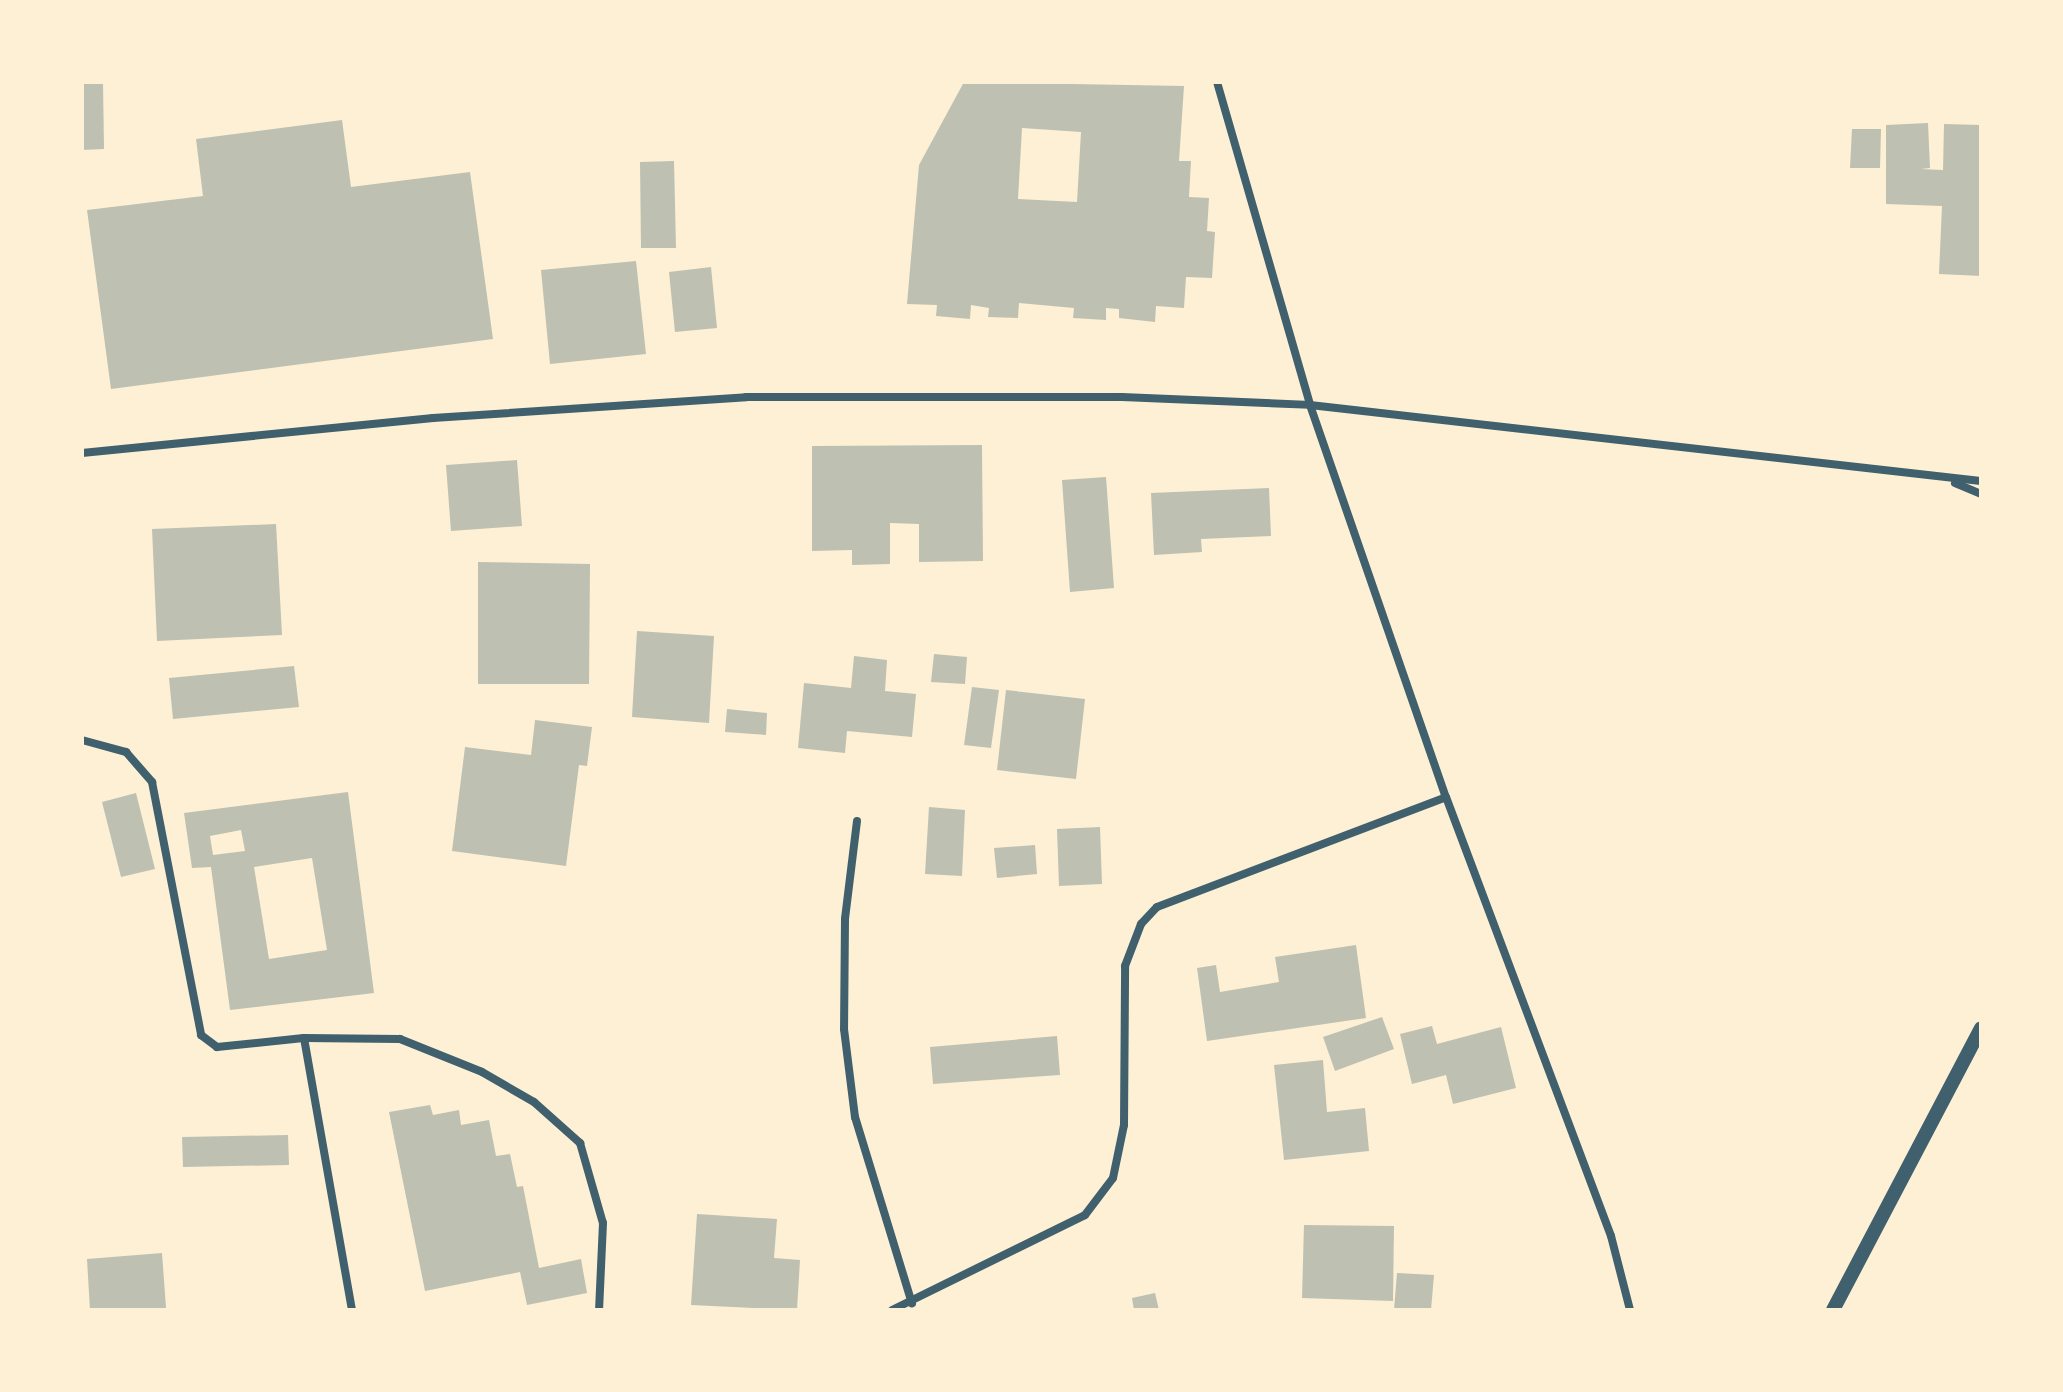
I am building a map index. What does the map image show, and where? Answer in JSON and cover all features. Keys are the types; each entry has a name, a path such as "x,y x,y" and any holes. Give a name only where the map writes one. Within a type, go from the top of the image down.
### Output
{"street":[{"path":"1217,82 1310,405 1446,797 1606,1222 1630,1310"},
{"path":"82,453 433,418 746,397 1122,397 1310,405 1951,481 1981,481"},
{"path":"1951,481 1981,494"},
{"path":"82,740 126,752 152,782 201,1035 217,1047 304,1038 400,1039 482,1072 534,1102 580,1143 603,1223 599,1310"},
{"path":"892,1310 912,1303 1085,1215 1113,1178 1124,1125 1125,966 1141,924 1157,907 1446,797"},
{"path":"857,821 845,919 844,1029 855,1117 912,1303"},
{"path":"1833,1310 1981,1028"},
{"path":"304,1038 352,1310"}],"building":[{"path":"82,82 103,82 104,149 82,150"},
{"path":"964,82 1184,86 1179,161 1191,161 1189,197 1209,198 1207,231 1215,232 1212,278 1186,277 1184,308 1156,306 1155,322 1119,318 1119,309 1106,308 1106,320 1073,318 1074,308 1019,303 1018,318 988,317 989,308 971,305 970,319 936,316 937,305 907,304 919,165","holes":["1022,128 1081,132 1077,202 1018,199"]},
{"path":"342,120 351,187 470,172 493,339 111,389 87,210 203,196 196,139"},
{"path":"1928,123 1930,168 1921,169 1943,170 1944,124 1981,125 1981,276 1939,274 1942,206 1886,204 1886,125"},
{"path":"1852,129 1881,129 1880,168 1850,168"},
{"path":"674,161 676,248 641,248 640,162"},
{"path":"636,261 646,354 550,364 541,270"},
{"path":"711,267 717,328 675,332 669,272"},
{"path":"982,445 983,561 919,562 919,524 890,523 890,564 852,565 852,550 812,551 812,446"},
{"path":"517,460 522,526 451,531 446,465"},
{"path":"1106,477 1114,588 1070,592 1062,480"},
{"path":"1269,488 1271,536 1201,539 1202,552 1154,555 1151,493"},
{"path":"276,524 282,635 157,641 152,529"},
{"path":"478,562 590,564 589,684 478,684"},
{"path":"637,631 714,636 709,723 632,717"},
{"path":"934,654 967,657 965,684 931,682"},
{"path":"854,656 887,660 885,691 916,694 912,737 847,731 845,753 798,748 804,683 851,688"},
{"path":"294,666 299,707 173,719 169,678"},
{"path":"972,687 999,690 991,748 964,745"},
{"path":"1006,690 1085,699 1076,779 997,770"},
{"path":"727,709 767,713 766,735 725,732"},
{"path":"535,720 592,727 587,766 579,765 566,866 452,851 465,747 531,755"},
{"path":"348,792 374,993 230,1010 211,867 192,868 184,813","holes":["241,830 245,851 213,855 210,836","312,858 327,950 269,959 254,867"]},
{"path":"136,793 155,869 121,877 102,802"},
{"path":"929,807 965,810 962,876 925,874"},
{"path":"1100,827 1102,884 1059,886 1057,829"},
{"path":"1035,845 1037,874 997,878 994,848"},
{"path":"1356,945 1366,1018 1207,1041 1197,968 1216,965 1220,992 1279,982 1275,957"},
{"path":"1382,1017 1394,1049 1335,1071 1323,1037"},
{"path":"1432,1026 1437,1044 1501,1027 1516,1088 1453,1104 1446,1075 1412,1084 1400,1034"},
{"path":"1057,1036 1060,1075 933,1084 930,1047"},
{"path":"1323,1060 1327,1112 1365,1108 1369,1151 1284,1160 1274,1065"},
{"path":"430,1105 433,1115 459,1110 461,1125 489,1120 496,1156 510,1154 517,1187 523,1186 539,1268 581,1259 587,1293 527,1305 520,1272 425,1291 389,1112"},
{"path":"288,1135 289,1165 183,1167 182,1137"},
{"path":"697,1214 777,1219 774,1258 800,1260 797,1310 691,1305"},
{"path":"1304,1225 1394,1226 1393,1301 1302,1298"},
{"path":"162,1253 166,1308 90,1310 87,1259"},
{"path":"1397,1273 1434,1275 1431,1310 1394,1310"},
{"path":"1155,1293 1159,1310 1134,1310 1132,1298"}]}
